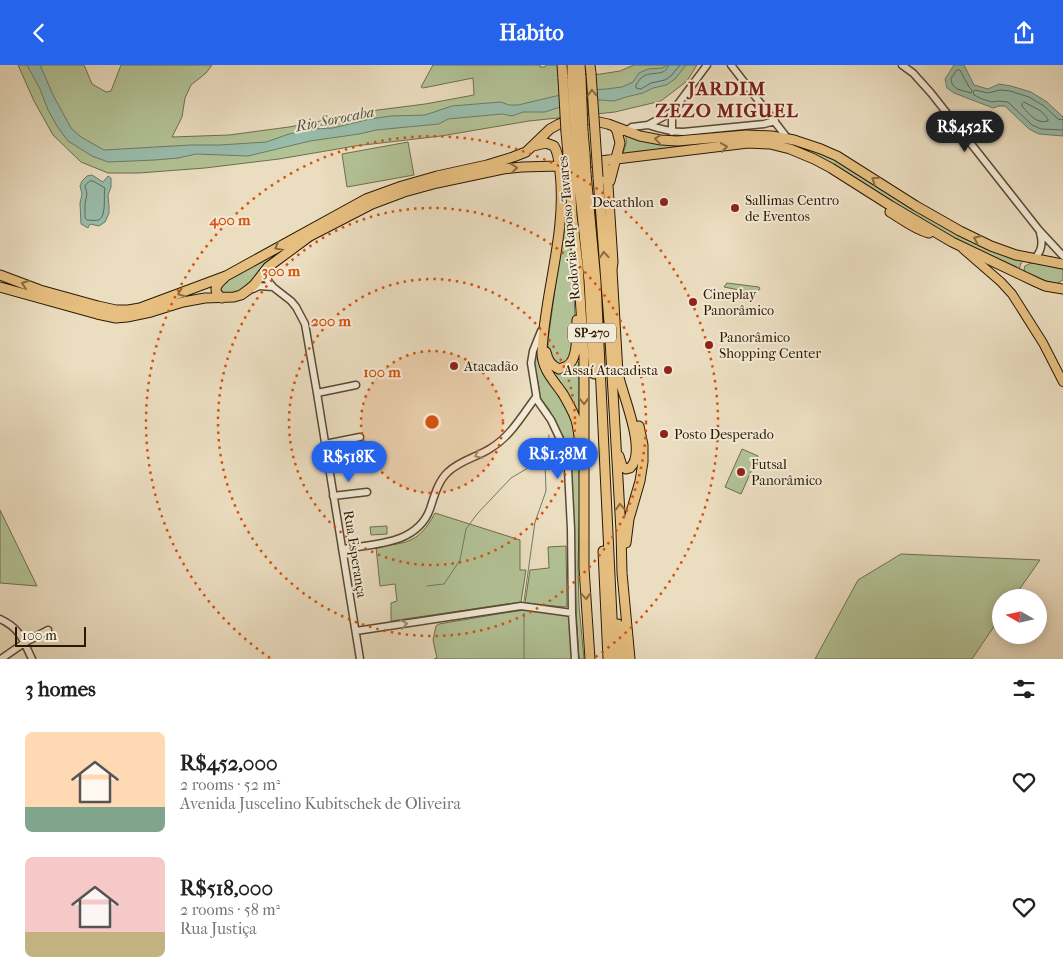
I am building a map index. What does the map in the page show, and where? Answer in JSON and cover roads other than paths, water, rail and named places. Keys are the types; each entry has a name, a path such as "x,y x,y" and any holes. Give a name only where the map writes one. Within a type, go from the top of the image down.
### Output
{"highway":[{"name":"SP-270","path":"562,65 572,77"},
{"name":"Rodovia Raposo Tavares","path":"572,65 574,177 596,282 614,659"},
{"name":"Rodovia Raposo Tavares","path":"580,65 572,77 566,131 589,281 608,659"},
{"name":"SP-270","path":"590,69 621,531 622,573 630,659"},
{"path":"0,275 40,290 82,302 116,310 140,308 226,276 366,199 402,186 513,157 526,151 550,129 568,120 581,117 608,123 651,139 677,141 746,135 772,136 821,149 837,156 916,206 960,231 1016,255 1063,264"},
{"path":"608,185 620,143 614,126"},
{"path":"532,146 542,143 554,146 558,155 559,165 574,177"},
{"path":"0,287 116,318 151,313 183,302 204,298 234,297 244,293 254,285 268,267 310,236 372,204 437,183 503,169 598,161 748,143 770,144 790,149 814,159 955,243 1045,286 1061,287"},
{"path":"542,166 553,161 558,155"},
{"path":"611,173 620,165 638,160 643,156"},
{"path":"814,159 855,189 911,225 924,232 941,235"},
{"path":"598,161 605,167 608,185 618,373 620,385 631,414 635,438 636,459 630,469 622,466 620,458 612,391"},
{"path":"542,166 558,174 574,177"},
{"name":"SP-270","path":"574,177 572,215 578,265 584,356 584,568 590,659"},
{"path":"574,177 561,214 542,353 544,365 564,395 575,416 580,438 584,492"},
{"path":"1024,277 1022,266 1033,259"},
{"path":"613,262 617,269 623,369 627,389 639,423 643,445 640,481 629,519 622,573"},
{"path":"546,318 545,349 548,359 560,369 571,362 576,351 578,265"},
{"path":"222,298 217,293 216,287 226,276"},
{"path":"611,580 622,659"}],"main road":[{"path":"955,243 1001,281 1012,294 1043,343 1063,381"}],"street":[{"path":"626,131 632,127 648,125 672,112 707,65"},
{"path":"730,65 788,139"},
{"path":"902,65 931,93 1039,230 1063,256"},
{"path":"672,112 672,132"},
{"path":"648,125 672,132 764,124 774,121"},
{"path":"1033,259 1037,257 1042,245 1039,230"},
{"path":"273,287 268,281 268,272 276,262"},
{"path":"244,293 259,286 273,287"},
{"name":"Rua Esperança","path":"273,287 291,301 304,324 360,659"},
{"path":"546,318 533,351 531,363 538,403 551,419 560,439 568,469 575,659"},
{"path":"317,393 356,385"},
{"path":"342,549 390,542 412,533 421,526 428,514 441,480 446,473 454,466 493,447 508,435 536,397"},
{"path":"325,444 360,437"},
{"path":"333,496 367,492"},
{"path":"356,631 521,606 572,613"},
{"path":"0,619 11,624 18,631 32,659"},
{"path":"1,659 24,643 48,630"}],"water":[{"name":"Rio Sorocaba","path":"27,65 40,65 53,95 71,128 81,137 104,150 266,142 289,134 313,129 333,128 391,116 425,115 452,106 501,102 509,105 518,105 577,91 622,87 633,82 639,73 648,69 662,68 667,65 686,65 675,79 666,85 614,101 586,101 545,112 523,112 512,116 502,114 448,119 439,124 376,130 310,141 248,156 196,154 178,158 108,162 92,156 68,141 48,110 40,89"},
{"path":"954,65 964,65 974,85 988,89 999,84 1011,86 1031,92 1047,102 1063,117 1063,136 1039,134 1029,129 1005,106 993,108 954,93 947,88 945,79"},
{"path":"92,175 103,182 108,176 111,178 111,187 108,195 109,213 105,222 99,226 90,224 88,228 81,224 80,203 82,194 80,186 87,176"}],"waterway":[{"path":"548,448 549,435"},
{"path":"427,586 444,584 460,560 466,529 477,514 511,478 538,462 548,450"},
{"path":"524,601 535,522 546,491 545,463 548,452"},
{"path":"524,613 524,659"}],"place":[{"name":"Decathlon","path":"664,202"},
{"name":"Sallimas Centro de Eventos","path":"735,208"},
{"name":"Cineplay Panorâmico","path":"693,302"},
{"name":"Panorâmico Shopping Center","path":"709,345"},
{"name":"Atacadão","path":"454,366"},
{"name":"Assaí Atacadista","path":"668,370"},
{"name":"Posto Desperado","path":"664,434"},
{"name":"Futsal Panorâmico","path":"741,472"}],"district":[{"name":"JARDIM ZEZO MIGUEL","path":"727,100"}]}
